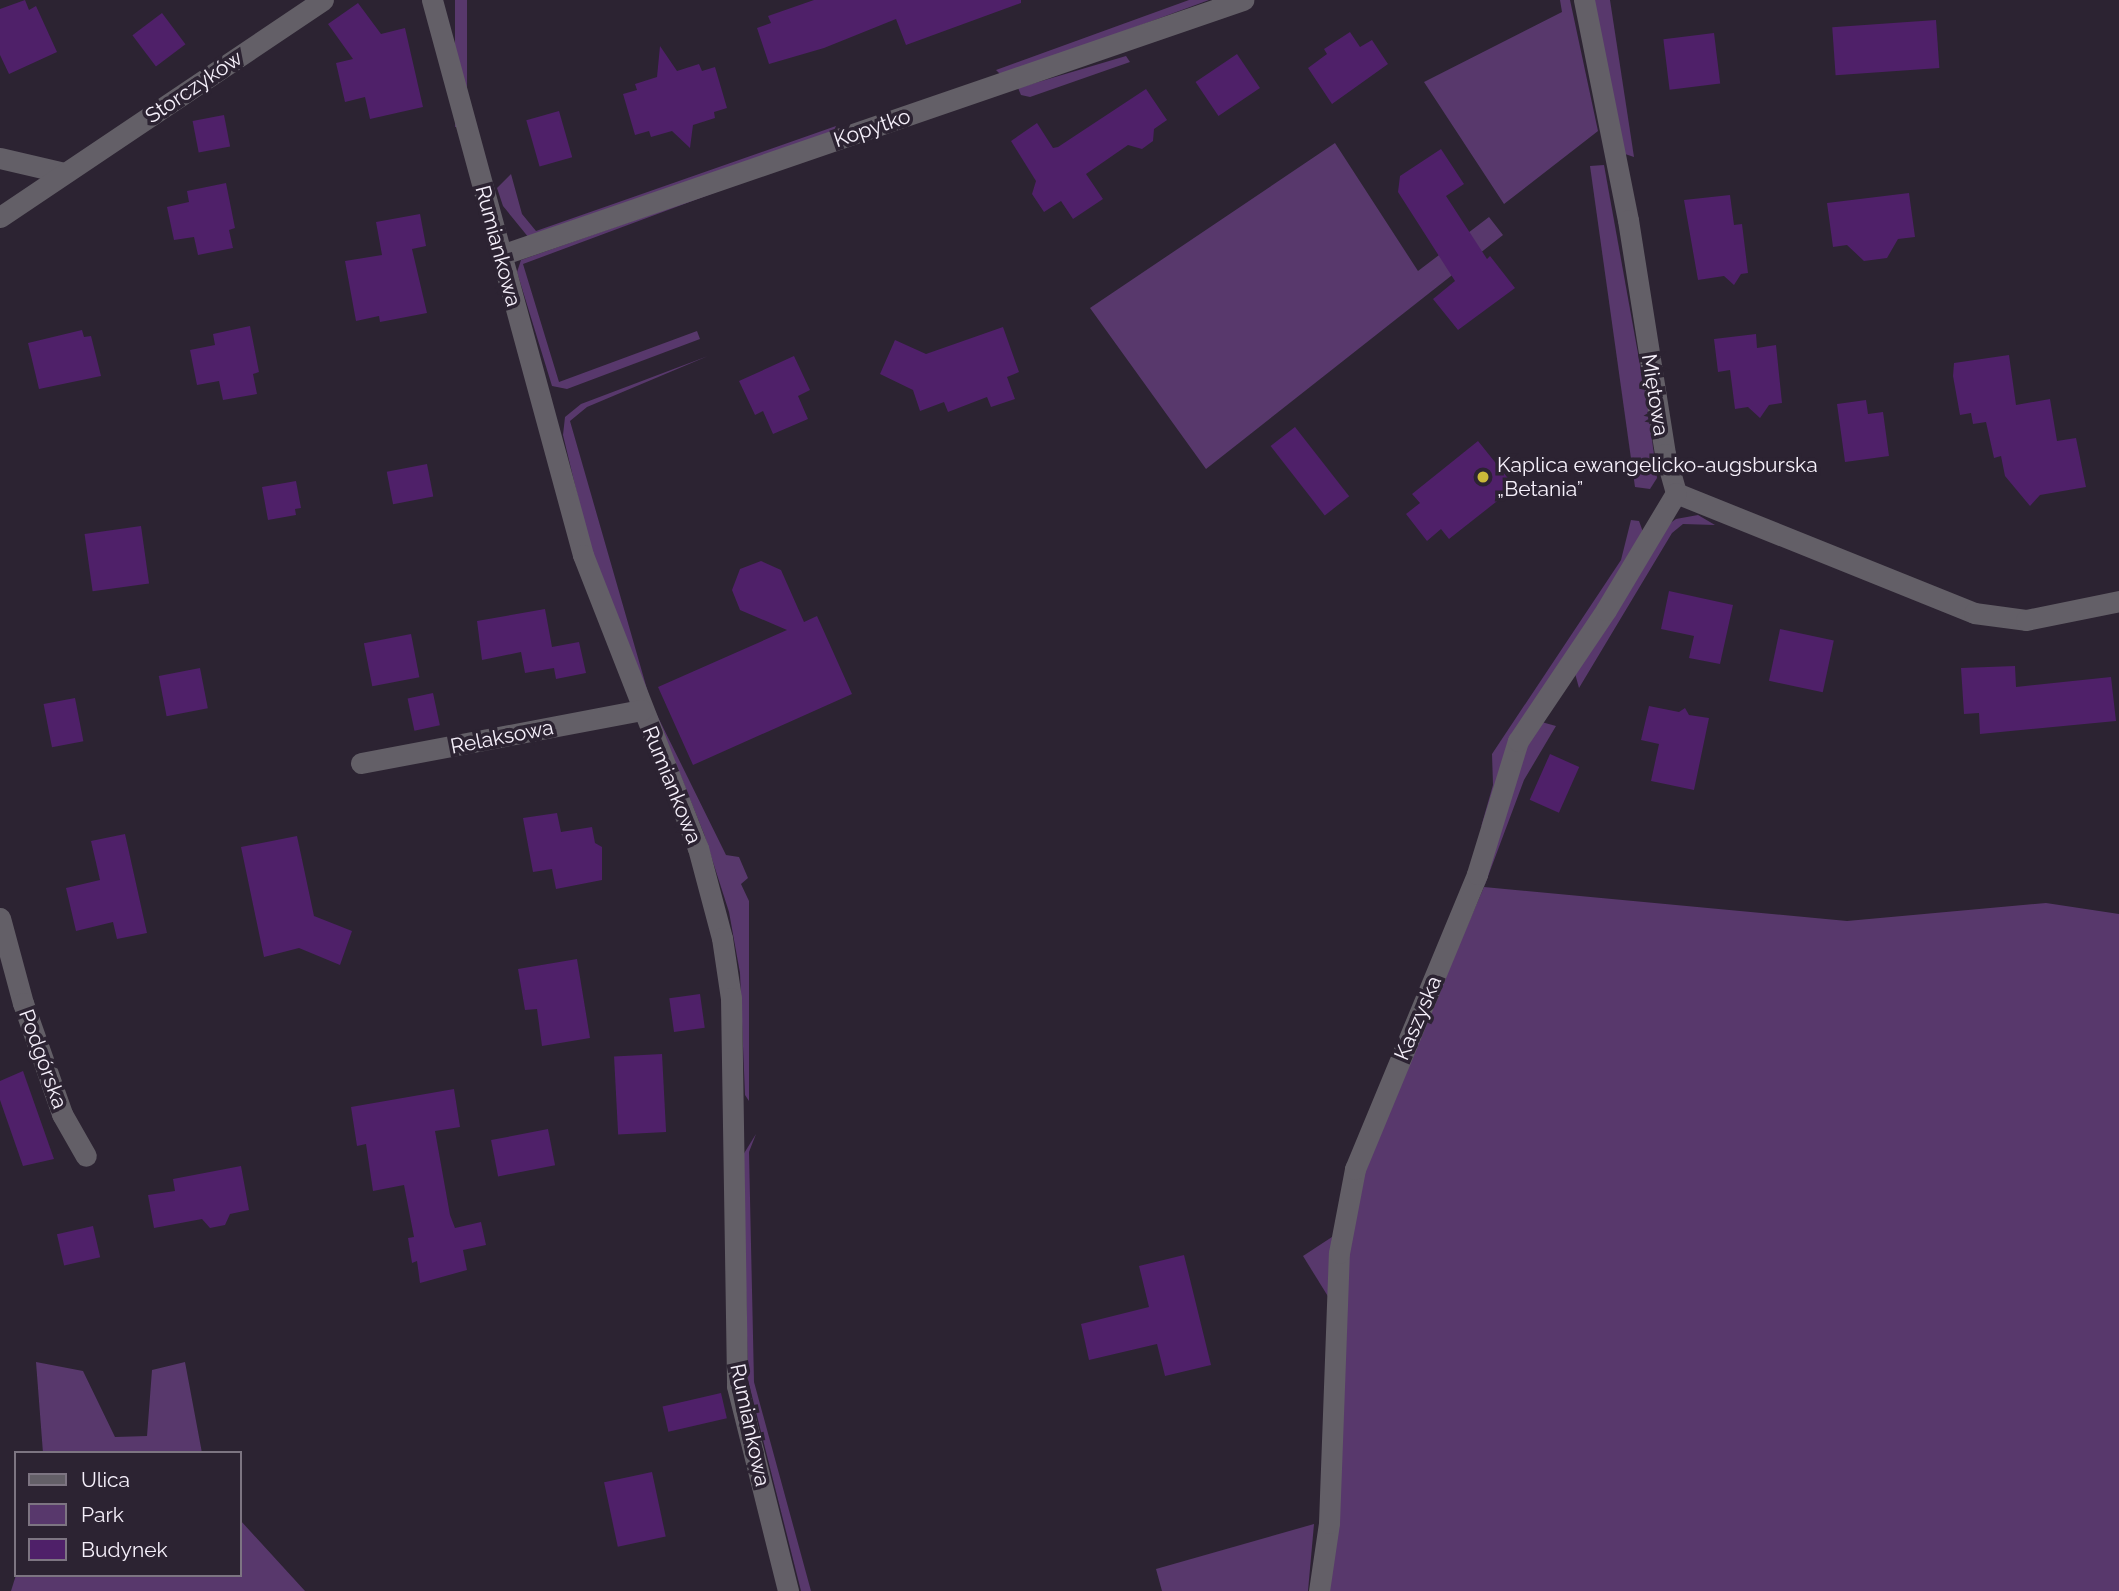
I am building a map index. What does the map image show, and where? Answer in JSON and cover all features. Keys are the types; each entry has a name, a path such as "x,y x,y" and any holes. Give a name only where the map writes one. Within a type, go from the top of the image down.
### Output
{"street":[{"name":"Storczyków","path":"64,173 323,0"},
{"name":"Rumiankowa","path":"432,0 583,555 698,848 722,938 731,998 737,1387 788,1591"},
{"name":"Kopytko","path":"501,255 1243,0"},
{"name":"Miętowa","path":"1584,0 1628,220 1665,454 1676,493"},
{"path":"0,158 64,173"},
{"path":"0,217 64,173"},
{"path":"1676,493 1974,613 2026,620 2119,601"},
{"name":"Kaszyska","path":"1319,1591 1329,1523 1340,1233 1356,1169 1477,874 1518,741 1606,610 1676,493"},
{"name":"Relaksowa","path":"361,763 642,710"},
{"name":"Podgórska","path":"0,918 23,1003 62,1114 86,1156"}],"green space":[{"path":"455,0 467,0 467,127 455,127"},
{"path":"1189,0 1209,0 1035,64 1000,74 996,70"},
{"path":"1560,0 1570,0 1598,131 1504,204 1424,82 1562,12"},
{"path":"1593,0 1610,0 1634,157 1625,154"},
{"path":"1126,56 1130,62 1030,97 1021,95 1018,88"},
{"path":"836,126 833,133 529,238 503,206 497,188 511,174 522,214 536,231"},
{"path":"1335,143 1418,271 1489,217 1503,235 1206,469 1090,308"},
{"path":"1604,165 1648,409 1657,478 1650,489 1635,487 1590,166"},
{"path":"738,184 523,264 559,382 697,331 700,339 567,389 552,386 517,272 521,260"},
{"path":"708,356 587,407 570,421 650,699 591,552 563,435 565,417 581,404"},
{"path":"1698,515 1715,525 1683,524 1672,533 1579,688 1574,670 1666,526 1676,519"},
{"path":"1631,520 1639,521 1643,532 1481,827 1493,785 1492,754 1621,560"},
{"path":"654,708 726,855 739,857 748,878 741,884 749,901 749,1101 745,1095 740,973 729,912 704,834"},
{"path":"1538,721 1556,726 1524,780 1484,887 1522,749"},
{"path":"1484,887 1847,921 2046,903 2119,914 2119,1591 1326,1591 1348,1244 1369,1152"},
{"path":"756,1134 749,1152 754,1382 811,1591 801,1591 748,1380 743,1155"},
{"path":"1332,1237 1329,1298 1303,1256"},
{"path":"36,1362 83,1371 115,1437 147,1436 152,1370 185,1362 202,1451 43,1451"},
{"path":"242,1522 305,1591 11,1591 15,1577 242,1577"},
{"path":"1314,1524 1308,1591 1162,1591 1156,1569"}],"building":[{"path":"25,0 29,10 36,6 57,52 9,74 0,55 0,9"},
{"path":"814,0 1021,0 1021,3 906,45 896,19 824,48 769,64 757,28 771,23 768,16"},
{"path":"358,3 381,34 405,28 423,107 370,119 365,97 345,102 336,63 353,59 328,24"},
{"path":"162,13 185,44 156,66 132,35"},
{"path":"1936,20 1939,68 1836,75 1832,27"},
{"path":"1350,32 1360,47 1372,40 1388,64 1332,104 1308,68 1327,54 1324,49"},
{"path":"1714,33 1720,84 1670,90 1663,39"},
{"path":"660,46 677,71 699,64 702,71 715,67 727,108 714,112 715,118 693,125 690,148 672,131 651,137 649,131 635,135 623,94 637,90 635,84 657,77"},
{"path":"1237,54 1260,88 1218,116 1196,82"},
{"path":"1146,89 1167,120 1154,129 1153,141 1142,149 1128,145 1086,174 1103,199 1073,219 1061,201 1044,212 1032,194 1036,181 1011,141 1037,123 1053,148 1058,147"},
{"path":"559,111 572,157 540,167 526,120"},
{"path":"224,115 230,146 199,153 193,121"},
{"path":"1441,149 1464,184 1446,196 1487,259 1490,256 1515,288 1458,330 1433,299 1455,281 1398,192 1400,176"},
{"path":"226,183 235,228 229,230 233,248 198,255 194,237 174,240 167,207 189,202 187,191"},
{"path":"1909,193 1915,237 1898,239 1887,258 1864,261 1847,245 1833,247 1827,203"},
{"path":"1730,195 1734,225 1742,224 1748,273 1741,274 1734,285 1724,276 1698,280 1684,200"},
{"path":"420,214 426,246 412,249 427,313 380,322 379,316 356,321 345,261 382,255 376,222"},
{"path":"250,326 259,372 253,374 257,394 223,400 219,381 197,385 190,350 215,345 213,334"},
{"path":"1003,327 1019,372 1007,377 1015,399 991,407 987,397 948,412 944,402 920,411 913,390 880,374 895,340 926,354"},
{"path":"82,330 84,337 91,336 101,376 39,389 28,343"},
{"path":"1756,334 1757,348 1776,345 1782,403 1769,405 1760,418 1748,407 1735,409 1730,370 1718,372 1714,339"},
{"path":"2009,355 2016,405 2050,399 2057,441 2076,438 2086,487 2040,495 2030,506 2005,476 2001,456 1994,458 1986,422 1973,424 1971,413 1960,415 1953,376 1954,363"},
{"path":"794,356 810,390 798,396 808,419 773,434 763,411 755,415 739,381"},
{"path":"1866,400 1868,414 1883,412 1889,456 1845,462 1837,404"},
{"path":"1295,427 1349,496 1325,515 1271,446"},
{"path":"1478,441 1515,487 1449,539 1441,529 1427,541 1406,514 1420,503 1412,494"},
{"path":"427,464 433,496 393,504 387,472"},
{"path":"296,481 301,508 295,509 296,515 268,520 262,487"},
{"path":"141,526 149,583 93,591 85,534"},
{"path":"761,561 781,570 804,622 817,616 852,694 693,765 658,687 787,630 740,610 732,590 740,569"},
{"path":"1669,591 1733,605 1720,664 1689,658 1694,636 1661,629"},
{"path":"545,609 552,647 579,642 586,673 556,679 554,668 525,673 521,652 482,660 477,621"},
{"path":"1780,629 1834,640 1823,692 1769,681"},
{"path":"411,634 419,677 372,686 364,643"},
{"path":"2015,666 2016,687 2111,677 2116,721 1980,734 1979,713 1964,714 1961,668"},
{"path":"200,668 208,708 167,716 159,676"},
{"path":"433,693 440,725 414,731 408,698"},
{"path":"75,698 83,741 52,747 44,704"},
{"path":"1649,706 1679,712 1685,708 1689,715 1709,718 1694,790 1651,781 1659,744 1641,740"},
{"path":"1550,754 1579,767 1559,813 1530,800"},
{"path":"557,813 561,832 592,827 595,843 602,847 602,880 556,889 552,869 533,872 523,818"},
{"path":"125,834 147,933 117,939 113,922 76,931 66,888 100,880 91,841"},
{"path":"297,836 314,916 352,931 340,965 299,948 264,957 241,847"},
{"path":"577,959 590,1038 542,1046 537,1009 525,1010 518,969"},
{"path":"700,994 705,1028 674,1032 669,998"},
{"path":"662,1054 666,1132 618,1134 614,1057"},
{"path":"23,1071 54,1159 23,1166 0,1100 0,1081"},
{"path":"454,1089 460,1127 435,1131 450,1215 455,1228 481,1222 486,1245 463,1250 467,1270 420,1283 417,1261 412,1263 408,1238 414,1237 404,1185 373,1191 366,1144 357,1146 351,1107"},
{"path":"548,1129 555,1165 498,1176 491,1140"},
{"path":"241,1166 249,1210 230,1214 225,1225 210,1228 202,1219 154,1228 148,1195 175,1191 173,1179"},
{"path":"93,1226 100,1257 64,1266 57,1234"},
{"path":"1184,1255 1211,1365 1165,1376 1157,1344 1089,1360 1081,1324 1149,1307 1139,1266"},
{"path":"721,1393 727,1418 668,1432 663,1406"},
{"path":"652,1472 666,1537 618,1547 604,1482"}],"place":[{"name":"Kaplica ewangelicko-augsburska „Betania”","path":"1483,477"}]}
